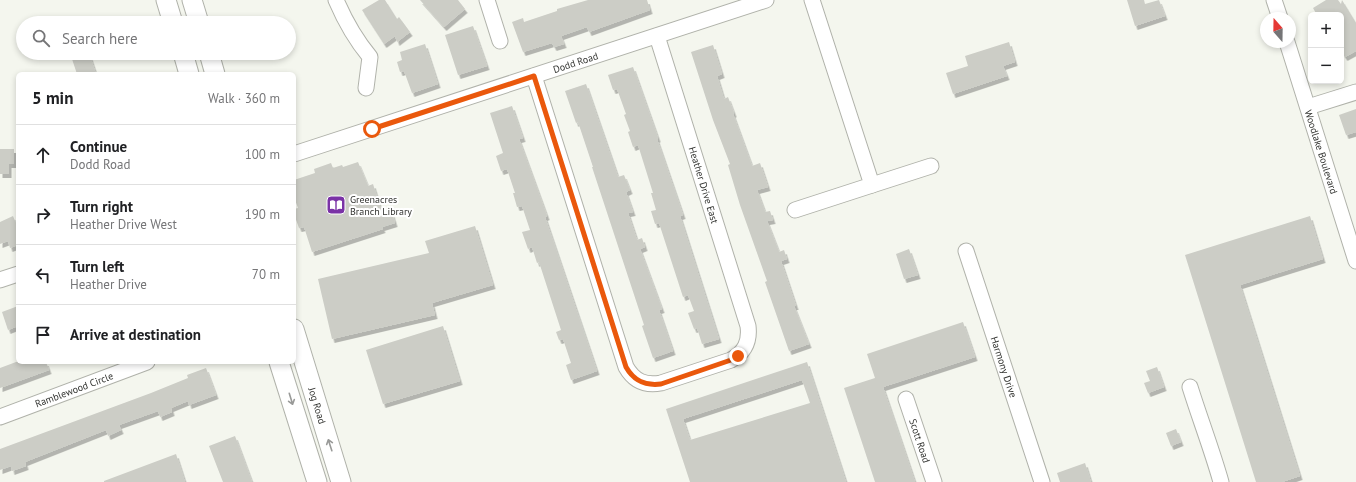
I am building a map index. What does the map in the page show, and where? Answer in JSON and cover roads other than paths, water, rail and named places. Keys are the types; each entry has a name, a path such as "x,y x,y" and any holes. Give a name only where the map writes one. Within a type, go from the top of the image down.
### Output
{"main road":[{"path":"166,0 171,16"},
{"path":"192,0 197,16"},
{"path":"184,60 188,72"},
{"path":"211,60 214,72"},
{"name":"Jog Road","path":"296,336 341,482"},
{"path":"281,364 317,482"}],"street":[{"path":"336,0 344,19 353,34 370,56 366,88"},
{"path":"487,0 500,41"},
{"name":"Dodd Road","path":"296,153 766,0"},
{"path":"812,0 872,185"},
{"path":"1274,0 1278,12"},
{"name":"Heather Drive East","path":"534,76 626,367 636,380 644,384 661,384 731,360 744,350 748,342 749,334 748,326 657,36"},
{"name":"Woodlake Boulevard","path":"1289,48 1356,262"},
{"path":"1308,107 1356,92"},
{"path":"795,210 931,166"},
{"name":"Harmony Drive","path":"966,251 1042,482"},
{"path":"0,280 16,275"},
{"name":"Ramblewood Circle","path":"0,417 142,364"},
{"path":"1190,387 1213,453 1221,482"},
{"name":"Scott Road","path":"906,399 934,482"}],"place":[{"name":"Greenacres Branch Library","path":"336,205"}]}
